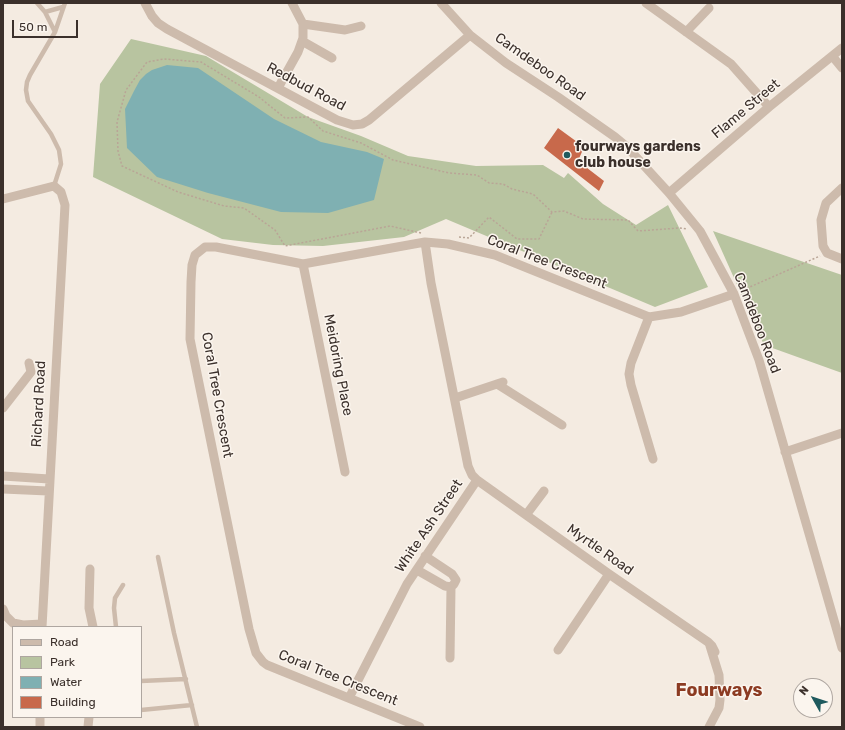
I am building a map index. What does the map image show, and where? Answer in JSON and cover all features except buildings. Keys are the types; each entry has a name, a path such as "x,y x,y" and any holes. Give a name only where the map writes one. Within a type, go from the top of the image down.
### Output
{"street":[{"name":"Redbud Road","path":"145,3 152,16 158,23 167,29 341,122 353,125 362,124 369,120 470,35"},
{"path":"278,88 298,52 304,30 303,24 292,3"},
{"name":"Camdeboo Road","path":"441,3 470,35 506,63 615,136 669,193 700,231 734,294 758,360 842,648"},
{"path":"646,3 731,64 769,107"},
{"path":"686,32 709,8"},
{"path":"303,24 345,30 361,26"},
{"path":"302,41 332,58"},
{"name":"Flame Street","path":"669,193 769,107 833,57 842,48"},
{"path":"833,57 842,68"},
{"path":"3,199 54,186"},
{"name":"Richard Road","path":"42,625 48,491 65,205 61,192 54,186"},
{"path":"842,188 826,203 821,220 823,246 827,253 842,259"},
{"name":"Coral Tree Crescent","path":"420,727 267,665 256,653 247,621 190,339 192,265 195,256 205,247 216,247 303,264 425,242 448,244 495,255 649,317"},
{"name":"White Ash Street","path":"349,698 407,584 477,480 472,475 468,466 431,283 425,242"},
{"name":"Meidoring Place","path":"303,264 345,472"},
{"path":"654,459 629,374 631,363 649,317 681,312 734,294"},
{"path":"3,408 31,372 29,364"},
{"path":"455,398 500,383 562,425"},
{"path":"785,452 842,433"},
{"path":"3,476 49,479"},
{"name":"Myrtle Road","path":"477,480 708,642 719,675 720,700 719,708 709,727"},
{"path":"3,489 48,491"},
{"path":"526,515 544,492"},
{"path":"425,556 454,576 456,580 451,587 450,658"},
{"path":"90,569 89,608 93,626"},
{"path":"416,570 446,586 451,587"},
{"path":"558,650 609,574"},
{"path":"3,609 6,616 13,623 23,625 42,625"}],"lane":[{"path":"37,3 46,12 55,32"},
{"path":"46,12 64,5"},
{"path":"54,186 60,164 59,150 51,134 28,101 26,90 30,75 55,32 64,5"},
{"path":"158,557 174,633 197,727"},
{"path":"116,626 114,608 116,598 123,585"},
{"path":"142,681 186,679"},
{"path":"142,710 192,705"}],"path":[{"path":"422,233 390,226 285,246 275,230 244,208 224,206 178,192 122,166 118,151 117,122 126,90 147,62 164,59 201,62 259,97 285,118 308,117 323,131 361,144 393,160 449,173 478,175 489,183 503,184 512,189 533,194 552,212 564,211 583,219 628,220 638,231 679,228 700,231"},
{"path":"453,236 468,238 489,217 517,239 539,239 552,212"},
{"path":"734,294 827,253"}],"green space":[{"path":"131,39 206,56 308,117 361,136 408,156 476,166 543,165 564,178 568,173 603,204 636,225 668,205 708,287 655,307 446,219 404,237 323,246 273,245 222,239 93,177 100,84"},
{"path":"713,231 842,275 842,373 764,345"}],"water":[{"path":"167,65 198,68 274,119 321,142 367,152 384,159 374,200 328,213 281,212 208,193 157,177 127,148 125,109 140,80 152,70"}],"place":[{"name":"fourways gardens club house","path":"567,155"}],"district":[{"name":"Fourways","path":"719,691"}]}
